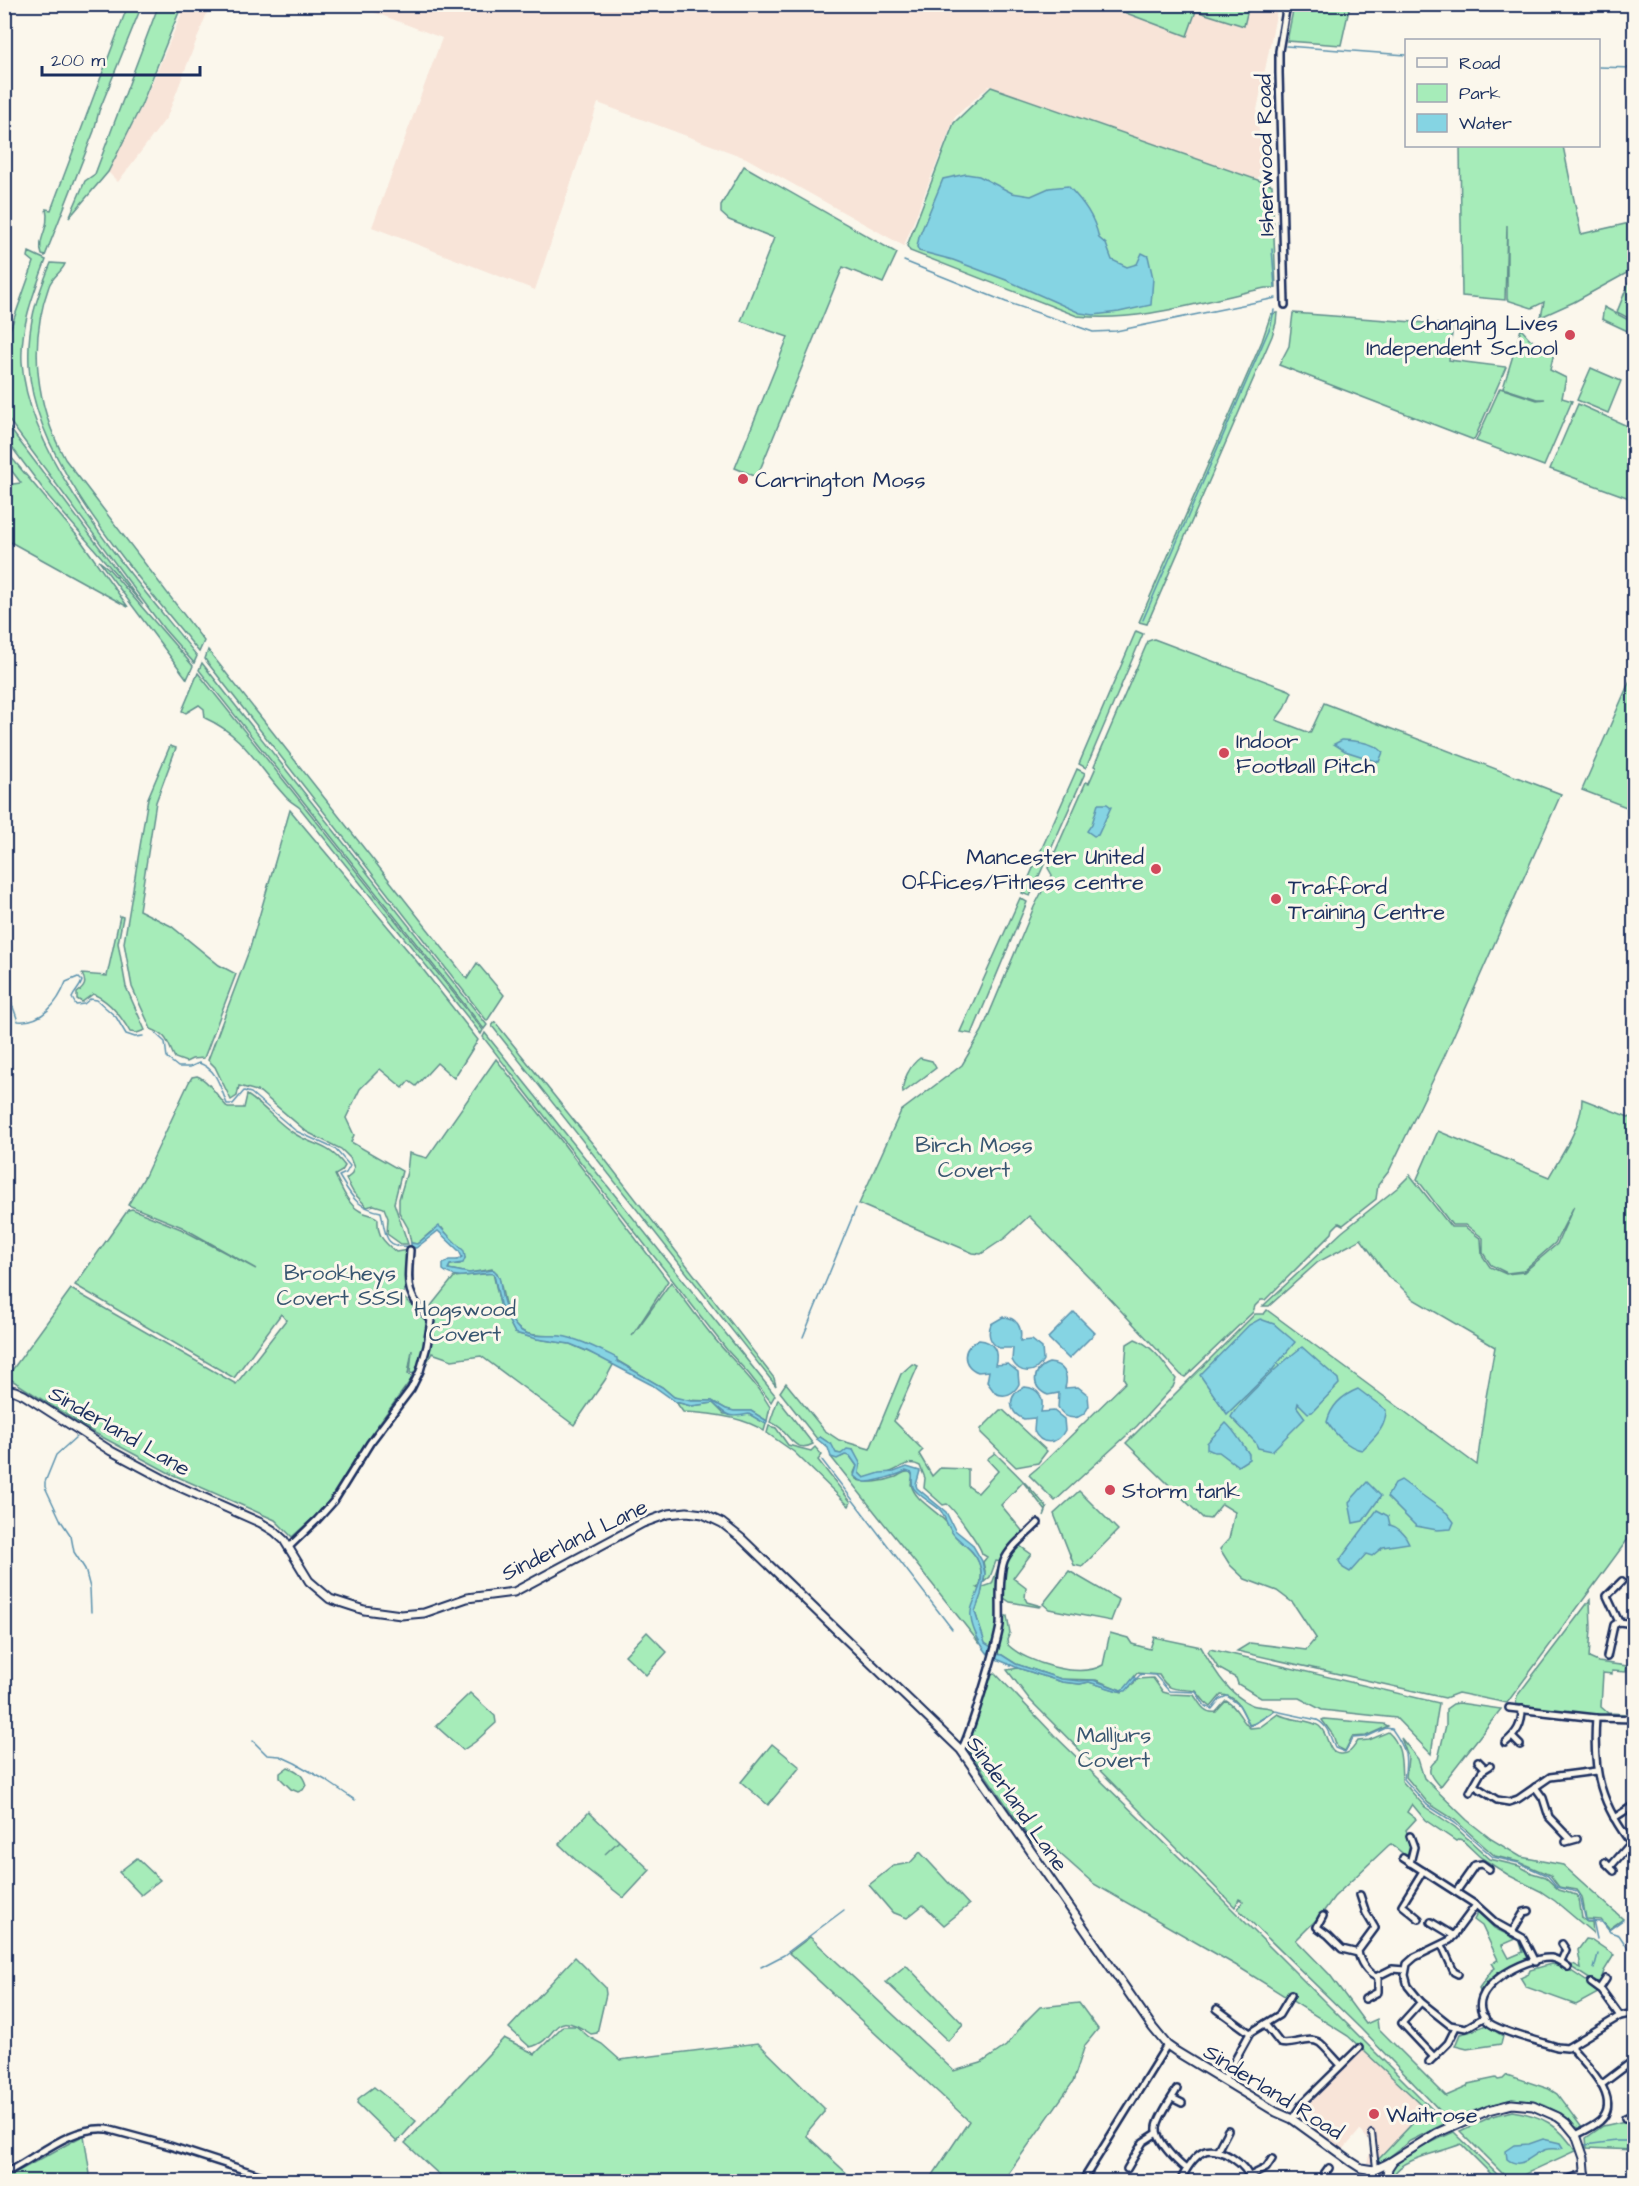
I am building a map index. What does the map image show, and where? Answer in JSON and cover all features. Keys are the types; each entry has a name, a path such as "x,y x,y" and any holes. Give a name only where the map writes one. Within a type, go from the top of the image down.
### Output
{"street":[{"name":"Isherwood Road","path":"1285,305 1279,51 1287,4"},
{"path":"289,1547 334,1501 370,1443 411,1389 420,1371 431,1320 410,1294 408,1286 410,1250"},
{"name":"Sinderland Lane","path":"4,1389 24,1395 111,1451 173,1484 261,1523 274,1531 289,1547 309,1581 330,1599 348,1606 377,1612 417,1614 467,1598 514,1592 656,1518 678,1512 703,1514 722,1523 741,1538 961,1749 1167,2045"},
{"path":"961,1749 996,1645 1000,1625 1001,1572 1004,1560 1010,1550 1038,1523"},
{"path":"1619,1622 1604,1595 1622,1581"},
{"path":"1607,1657 1612,1627 1619,1622 1635,1624"},
{"path":"1509,1708 1596,1718 1635,1719"},
{"path":"1506,1743 1521,1723 1522,1709"},
{"path":"1596,1718 1594,1748 1596,1771 1603,1796 1614,1818 1633,1845 1613,1869 1605,1862"},
{"path":"1512,1737 1520,1745"},
{"path":"1470,1792 1488,1767 1479,1761"},
{"path":"1475,1786 1497,1800 1505,1802 1518,1799 1555,1775 1596,1771"},
{"path":"1535,1787 1543,1798 1549,1817 1571,1840"},
{"path":"1614,1818 1635,1805"},
{"path":"1410,1836 1413,1844 1410,1863"},
{"path":"1413,1844 1422,1841"},
{"path":"1403,1858 1476,1905 1496,1923 1523,1939 1535,1962"},
{"path":"1456,1892 1477,1864 1489,1869"},
{"path":"1419,1919 1402,1905 1423,1871"},
{"path":"1360,1895 1366,1913 1375,1928 1360,1947 1359,1957 1371,1975 1378,1976 1392,1969 1405,1970"},
{"path":"1476,1905 1454,1936 1442,1945 1415,1957 1407,1964 1405,1970 1408,1986 1421,2002 1434,2010 1450,2025 1466,2028 1485,2017"},
{"path":"1511,1931 1524,1912 1528,1911"},
{"path":"1323,1916 1317,1927 1348,1952 1358,1953"},
{"path":"1431,1922 1454,1936"},
{"path":"1561,1961 1566,1950 1562,1944"},
{"path":"1442,1945 1454,1972 1458,1974"},
{"path":"1568,1966 1561,1961 1546,1958 1502,1975 1491,1983 1482,2000 1485,2017 1492,2025 1506,2030 1557,2047 1571,2047 1620,2016 1635,2013"},
{"path":"1365,2000 1378,1992 1378,1976"},
{"path":"1600,1988 1606,1979"},
{"path":"1591,1983 1600,1988 1620,2016"},
{"path":"1224,2080 1250,2033 1272,2020 1283,2010 1291,1995"},
{"path":"1421,2002 1402,2023 1432,2060 1450,2042 1456,2027"},
{"path":"1217,2008 1250,2033"},
{"path":"1265,2024 1280,2043 1316,2041 1341,2065"},
{"path":"1082,2181 1167,2045"},
{"name":"Sinderland Road","path":"1167,2045 1276,2112 1292,2119 1361,2168 1376,2170 1369,2180 1361,2168"},
{"path":"1571,2047 1601,2085 1609,2100 1606,2113 1600,2121 1576,2135"},
{"path":"1292,2119 1302,2104 1359,2048"},
{"path":"1601,2085 1634,2060"},
{"path":"1177,2089 1157,2125 1157,2133 1178,2163 1186,2169"},
{"path":"1172,2098 1182,2103"},
{"path":"1376,2170 1437,2133 1502,2105 1523,2104 1549,2112 1566,2123 1576,2135 1584,2158 1586,2181"},
{"path":"1625,2118 1634,2115 1631,2108"},
{"path":"4,2169 11,2170 73,2134 97,2128 170,2146 281,2181"},
{"path":"1217,2151 1228,2130"},
{"path":"1127,2169 1143,2142 1157,2133"},
{"path":"1372,2133 1376,2170"},
{"path":"1180,2181 1186,2169 1197,2156 1206,2150 1217,2151 1239,2162 1250,2179 1266,2168 1272,2159"},
{"path":"1387,2180 1388,2168 1393,2160"},
{"path":"1319,2181 1329,2168"},
{"path":"1376,2170 1384,2172 1387,2180"},
{"path":"1562,2181 1586,2173"}],"shaded area":[{"path":"182,5 210,5 167,117 118,182 108,172 141,108 182,13"},
{"path":"355,5 1278,5 1256,115 1265,161 1257,180 989,86 955,117 904,246 746,158 598,103 535,290 372,227 442,38"},
{"path":"1362,2047 1427,2110 1375,2163 1367,2163 1371,2143 1360,2130 1343,2150 1304,2125 1297,2114"}],"green space":[{"path":"159,4 179,5 179,12 141,106 108,172 69,218 85,181 95,174"},
{"path":"1249,4 1244,26 1196,11 1187,36 1105,5"},
{"path":"128,5 142,5 99,111 94,131 45,256 42,255 41,244 47,222 46,209 51,210"},
{"path":"1294,5 1350,5 1341,45 1287,41"},
{"path":"991,87 1272,185 1276,288 1265,288 1148,314 1077,316 910,251 907,246 954,123"},
{"path":"1460,147 1563,147 1581,234 1634,222 1634,269 1574,302 1541,317 1544,302 1532,308 1507,300 1507,225 1505,300 1462,296"},
{"path":"744,166 897,253 883,283 843,267 757,477 735,468 788,337 741,321 774,238 729,220 721,213 721,205"},
{"path":"29,252 46,260 29,310 22,349 29,400 43,439 64,479 89,518 116,556 197,656 194,663 164,629 5,415 5,344 34,262 28,257"},
{"path":"51,263 65,264 49,286 42,308 39,330 38,374 47,418 65,459 204,641 199,652 148,590 93,517 69,479 49,440 35,402 29,365 29,337 41,288"},
{"path":"1634,269 1634,321 1617,312"},
{"path":"1604,307 1634,323 1634,334 1602,319"},
{"path":"1277,313 1272,336 1147,624 1139,622 1262,341 1271,314"},
{"path":"1293,313 1453,325 1449,360 1506,367 1474,440 1279,365 1289,346"},
{"path":"1521,329 1530,339 1554,353 1550,370 1566,378 1562,398 1572,401 1544,466 1476,441 1500,388 1537,400 1545,399 1537,399 1503,388"},
{"path":"1591,368 1621,381 1608,413 1577,400"},
{"path":"1578,404 1634,429 1634,493 1632,499 1550,469"},
{"path":"5,422 143,605 49,497 5,438"},
{"path":"5,450 79,538 128,607 5,539 5,485 21,483 5,462"},
{"path":"99,561 108,568 193,666 187,679"},
{"path":"1136,631 1143,634 1086,768 1079,764"},
{"name":"Trafford Training Centre","path":"1154,639 1289,690 1292,692 1286,706 1276,720 1310,733 1324,703 1561,794 1444,1057 1389,1171 1378,1185 1376,1199 1343,1225 1339,1223 1332,1233 1265,1300 1261,1300 1255,1306 1253,1312 1185,1377 1029,1216 1005,1238 981,1254 973,1253 859,1204 901,1111 962,1065 982,1031 1034,907 1048,880 1051,879 1052,875 1048,868 1086,782 1089,783 1096,767 1094,766 1148,641"},
{"path":"208,650 467,979 477,963 504,995 487,1021 207,662 205,659"},
{"path":"202,663 487,1025 484,1029 199,670"},
{"path":"1634,671 1634,810 1582,790"},
{"path":"198,673 483,1030 481,1034 300,808 275,785 250,752 219,725 205,718 204,709 199,705 186,713 182,711"},
{"path":"170,746 176,748 156,802 139,910 171,926 219,965 236,974 204,1058 186,1062 175,1058 164,1037 151,1029 132,987 124,943 148,798"},
{"path":"1077,769 1085,773 1030,896 1022,893"},
{"path":"290,810 414,958 478,1040 454,1078 437,1063 416,1086 409,1081 403,1088 380,1069 360,1089 346,1118 354,1135 351,1142 402,1171 394,1203 408,1244 401,1244 387,1234 388,1218 384,1208 374,1205 367,1207 353,1192 346,1179 354,1168 350,1158 341,1149 307,1132 260,1092 239,1086 237,1096 231,1100 215,1067 208,1060 250,948"},
{"path":"1020,898 1027,902 972,1034 960,1032"},
{"path":"120,916 123,917 118,943 126,987 145,1030 137,1033 130,1032 115,1010 99,997 93,994 82,1002 77,999 77,993 84,985 82,974 107,976"},
{"path":"495,1022 600,1153 774,1378 776,1386 492,1026"},
{"path":"485,1033 775,1395 771,1402 727,1350 483,1037"},
{"path":"920,1058 932,1061 936,1068 903,1093 907,1074"},
{"path":"496,1059 668,1281 632,1336 671,1282 760,1392 770,1407 767,1421 751,1411 734,1411 712,1401 682,1400 674,1397 662,1387 614,1358 576,1340 528,1334 518,1328 509,1316 497,1273 492,1269 469,1273 448,1269 450,1265 460,1264 465,1258 442,1228 431,1232 417,1244 411,1243 408,1228 399,1212 399,1199 407,1172 409,1153 427,1158"},
{"path":"197,1076 210,1086 228,1108 244,1108 247,1095 289,1130 328,1150 339,1159 345,1166 335,1175 348,1200 360,1211 378,1219 382,1238 396,1252 408,1250 403,1297 410,1304 426,1312 454,1277 493,1273 500,1304 515,1333 570,1344 614,1363 574,1425 481,1356 452,1360 432,1353 420,1375 410,1373 412,1350 408,1374 413,1377 372,1433 324,1508 292,1537 275,1520 171,1474 91,1431 7,1377 71,1289 236,1384 286,1320 281,1314 234,1378 75,1285 128,1210 132,1209 181,1229 256,1269 182,1227 128,1205 145,1176 189,1082 192,1077"},
{"path":"1582,1099 1634,1119 1634,1531 1507,1703 1458,1693 1445,1698 1237,1651 1250,1643 1306,1650 1316,1638 1293,1603 1277,1591 1245,1579 1230,1565 1220,1549 1229,1539 1235,1512 1222,1504 1210,1519 1203,1518 1126,1443 1255,1314 1264,1314 1267,1310 1477,1465 1495,1347 1413,1299 1389,1278 1361,1239 1318,1262 1269,1306 1263,1306 1342,1232 1410,1175 1451,1227 1465,1227 1481,1239 1482,1255 1490,1267 1506,1274 1524,1272 1557,1244 1574,1206 1555,1243 1523,1271 1507,1273 1491,1265 1483,1253 1483,1238 1466,1225 1452,1225 1417,1179 1438,1131 1549,1177 1575,1129"},
{"path":"1135,1339 1148,1346 1163,1362 1176,1379 1173,1387 1137,1426 1055,1501 1029,1475 1126,1382 1124,1379 1127,1344"},
{"path":"912,1364 918,1366 894,1421 923,1450 919,1454 932,1476 940,1468 968,1469 968,1486 978,1493 998,1471 987,1459 995,1453 1028,1486 1047,1508 1046,1511 1023,1482 1001,1505 1024,1533 1007,1549 1002,1562 996,1561 990,1577 984,1582 983,1562 987,1557 982,1554 972,1536 950,1507 947,1504 943,1505 924,1488 925,1478 920,1466 909,1464 887,1473 864,1478 859,1473 860,1467 853,1450 841,1454 835,1453 826,1441 820,1437 817,1439 780,1392 786,1383 824,1430 839,1440 870,1449 901,1374"},
{"path":"778,1399 813,1444 799,1446 770,1422"},
{"path":"676,1402 691,1406 713,1403 724,1414 749,1414 766,1424 764,1431 736,1419 714,1414 683,1412"},
{"path":"1000,1410 1003,1410 1047,1451 1038,1463 1016,1467 981,1433 981,1429"},
{"path":"769,1426 776,1428 788,1445 811,1451 815,1447 822,1455 818,1460 851,1502 849,1506 794,1452 767,1433"},
{"path":"850,1456 857,1466 854,1473 856,1479 860,1481 881,1481 910,1472 913,1476 911,1484 913,1490 926,1505 942,1517 955,1536 977,1558 981,1578 980,1586 977,1588 979,1589 972,1621 980,1644 831,1457"},
{"path":"1079,1491 1118,1530 1082,1567 1074,1565 1054,1514"},
{"path":"1017,1546 1031,1554 1013,1578 1026,1588 1027,1602 1041,1606 1039,1607 1010,1602 1004,1598 1004,1570"},
{"path":"999,1565 1001,1566 998,1618 991,1647 985,1644 975,1612 983,1587 992,1584"},
{"path":"1069,1571 1119,1600 1111,1621 1049,1609 1043,1604"},
{"path":"1590,1600 1589,1658 1598,1662 1627,1666 1626,1672 1603,1673 1601,1707 1608,1713 1627,1714 1627,1717 1595,1717 1516,1704 1517,1696"},
{"path":"1004,1616 1007,1616 1010,1633 1007,1640 1008,1645 1027,1658 1067,1670 1093,1669 1103,1665 1110,1633 1128,1638 1132,1644 1150,1649 1154,1637 1201,1647 1222,1680 1235,1694 1252,1705 1275,1710 1249,1725 1239,1705 1232,1698 1221,1695 1211,1707 1196,1691 1175,1689 1167,1685 1159,1675 1137,1673 1125,1689 1121,1690 1096,1680 1061,1679 1016,1664 996,1654"},
{"path":"647,1632 667,1652 646,1675 625,1655"},
{"path":"1210,1649 1439,1703 1431,1754 1396,1718 1322,1710 1299,1698 1261,1698 1238,1684 1236,1678 1218,1668 1208,1652"},
{"name":"Malljurs Covert","path":"1018,1668 1062,1682 1080,1684 1089,1682 1122,1692 1134,1684 1136,1679 1153,1678 1163,1692 1194,1695 1208,1711 1216,1712 1226,1701 1250,1728 1260,1727 1278,1714 1315,1724 1325,1734 1332,1750 1340,1754 1349,1752 1358,1741 1369,1740 1388,1732 1399,1749 1402,1781 1425,1807 1455,1827 1490,1859 1519,1866 1545,1877 1559,1890 1576,1895 1579,1899 1582,1918 1587,1922 1592,1922 1593,1933 1555,1901 1480,1857 1462,1840 1456,1841 1425,1820 1412,1804 1407,1812 1416,1819 1406,1830 1412,1845 1409,1855 1406,1856 1391,1844 1389,1845 1334,1897 1321,1915 1296,1940 1330,1975 1366,2024 1377,2019 1378,2028 1446,2096 1467,2087 1468,2084 1496,2078 1503,2079 1507,2075 1549,2089 1557,2094 1583,2129 1542,2104 1515,2100 1489,2105 1450,2121 1361,2029 1238,1909 1243,1901 1239,1899 1235,1907 1030,1700 1007,1670"},
{"path":"995,1673 1054,1735 1446,2123 1410,2141 1380,2164 1377,2161 1426,2109 1348,2036 1237,1966 1094,1884 1050,1845 1032,1842 967,1748 989,1674"},
{"path":"470,1693 495,1716 496,1723 463,1750 436,1726"},
{"path":"1459,1703 1501,1709 1440,1787 1431,1776 1430,1769 1438,1759 1446,1725 1446,1709"},
{"path":"1322,1720 1388,1726 1366,1736 1352,1737 1345,1751 1337,1747 1333,1735"},
{"path":"1401,1738 1418,1759 1424,1778 1467,1820 1491,1839 1521,1857 1563,1865 1623,1919 1609,1929 1601,1920 1586,1919 1582,1897 1577,1890 1559,1887 1550,1875 1519,1862 1495,1856 1455,1820 1428,1803 1406,1777 1408,1757"},
{"path":"772,1744 800,1767 768,1805 741,1782"},
{"path":"288,1767 303,1779 306,1785 303,1790 298,1792 291,1789 280,1778 280,1773"},
{"path":"589,1812 650,1870 624,1898 579,1863 559,1844"},
{"path":"920,1852 969,1905 944,1925 923,1905 907,1918 892,1912 869,1885 893,1866 910,1863"},
{"path":"137,1858 160,1880 141,1895 119,1872"},
{"path":"1478,1912 1494,1928 1516,1939 1502,1945 1509,1958 1523,1952 1520,1942 1529,1960 1498,1973 1489,1979 1480,1992 1479,1988 1495,1968 1492,1963 1498,1960 1482,1926 1474,1920"},
{"path":"810,1937 954,2071 981,2063 1006,2046 1040,2007 1079,2003 1098,2029 1085,2045 1073,2082 1003,2181 929,2181 969,2121 789,1953"},
{"path":"1586,1939 1592,1940 1614,1955 1600,1983 1571,1967 1573,1964 1581,1968 1578,1950"},
{"path":"575,1957 605,1987 606,1994 597,2033 591,2034 568,2023 561,2024 547,2038 530,2047 509,2028"},
{"path":"1551,1964 1565,1967 1589,1983 1588,1985 1598,1993 1576,2005 1526,1987 1520,1977 1529,1973 1530,1970"},
{"path":"906,1965 963,2024 948,2041 886,1982"},
{"path":"1486,2025 1503,2036 1501,2044 1467,2049 1455,2046 1460,2034"},
{"path":"563,2026 576,2026 620,2060 758,2043 824,2108 824,2112 808,2131 807,2136 855,2181 446,2181 405,2143 504,2038 535,2054"},
{"path":"374,2087 416,2121 397,2142 357,2103 359,2098"},
{"path":"1512,2111 1532,2115 1549,2123 1563,2134 1575,2151 1510,2181 1460,2131 1493,2116"},
{"path":"1634,2119 1634,2150 1587,2148 1586,2138 1603,2126"},
{"path":"1454,2132 1504,2181 1498,2181 1461,2144 1405,2164 1398,2169 1394,2175 1396,2181 1393,2181 1393,2168 1403,2158"},
{"path":"84,2135 91,2181 5,2181 5,2174 15,2173"}],"water":[{"path":"966,174 979,176 1012,193 1031,196 1049,188 1068,186 1088,210 1099,238 1106,244 1112,260 1127,267 1137,264 1142,253 1148,256 1153,278 1151,305 1094,315 1080,313 1006,280 953,260 919,251 917,247 919,237 943,179"},
{"path":"1342,740 1374,746 1383,752 1379,762 1345,751 1334,744"},
{"path":"1098,804 1107,804 1111,807 1098,835 1094,836 1087,831 1092,824"},
{"path":"439,1226 464,1251 463,1263 450,1265 448,1269 469,1273 494,1270 500,1279 502,1296 508,1312 520,1330 531,1335 560,1336 581,1342 617,1358 617,1361 662,1387 674,1397 691,1401 712,1401 734,1411 751,1411 767,1421 766,1424 749,1414 730,1415 713,1403 691,1406 676,1402 652,1385 587,1351 570,1344 515,1333 500,1304 494,1274 455,1276 443,1270 443,1264 462,1257 459,1251 438,1231 416,1248 411,1247 411,1243 417,1244"},
{"path":"1074,1312 1095,1333 1069,1359 1048,1338"},
{"path":"1003,1317 1008,1317 1018,1324 1021,1332 1020,1341 1032,1340 1042,1348 1043,1360 1032,1371 1023,1371 1015,1365 1012,1360 1013,1348 999,1348 991,1341 989,1331 991,1324"},
{"path":"1260,1319 1274,1324 1295,1342 1273,1369 1227,1414 1200,1375 1249,1325"},
{"path":"979,1340 988,1342 994,1348 995,1365 1008,1364 1018,1372 1019,1384 1012,1393 1002,1395 995,1393 987,1382 989,1371 978,1372 968,1365 966,1351"},
{"path":"1302,1347 1338,1379 1339,1384 1312,1412 1308,1413 1298,1403 1297,1407 1305,1418 1272,1451 1258,1448 1231,1417 1253,1391"},
{"path":"1049,1363 1064,1371 1065,1388 1078,1387 1088,1395 1089,1406 1082,1415 1074,1418 1065,1415 1058,1407 1059,1393 1048,1395 1038,1388 1036,1374"},
{"path":"1025,1387 1034,1389 1040,1395 1041,1412 1054,1411 1064,1419 1065,1430 1058,1439 1050,1442 1041,1439 1034,1431 1035,1418 1024,1419 1014,1412 1012,1398"},
{"path":"1358,1389 1386,1410 1382,1427 1362,1450 1342,1440 1327,1422 1338,1402 1347,1394"},
{"path":"1226,1423 1249,1454 1249,1459 1238,1466 1219,1452 1207,1449 1207,1443"},
{"path":"820,1437 832,1445 836,1453 841,1454 847,1449 853,1450 860,1463 859,1473 864,1478 907,1467 920,1471 917,1488 946,1512 955,1530 972,1544 982,1561 985,1574 975,1612 985,1643 991,1647 988,1654 978,1638 971,1619 972,1607 982,1575 977,1558 953,1533 941,1511 915,1490 912,1485 912,1473 906,1471 874,1481 861,1481 854,1476 857,1466 850,1456 845,1455 837,1459 831,1457 828,1448 817,1439"},
{"path":"1401,1480 1447,1513 1454,1522 1451,1529 1437,1530 1416,1526 1387,1497 1395,1483"},
{"path":"1367,1482 1381,1496 1363,1521 1353,1523 1349,1502"},
{"path":"1377,1510 1388,1516 1390,1525 1401,1531 1409,1543 1383,1547 1372,1556 1366,1554 1350,1572 1343,1568 1339,1561"},
{"path":"996,1654 1016,1664 1061,1679 1093,1680 1121,1690 1134,1677 1136,1679 1126,1691 1118,1691 1089,1682 1080,1684 1062,1682 994,1658"},
{"path":"1543,2139 1560,2143 1563,2148 1548,2149 1518,2163 1507,2159 1506,2151 1515,2145 1529,2144"}],"waterway":[{"path":"1286,46 1405,55"},
{"path":"1600,67 1634,68"},
{"path":"1272,249 1275,287"},
{"path":"904,261 1006,302 1093,332 1116,331 1276,298"},
{"path":"1143,620 1271,325 1274,310"},
{"path":"4,982 18,1021 27,1021 48,1010 54,1004 66,982 78,977 82,981 72,998 76,1005 84,1004 90,999 97,1000 116,1017 126,1034 135,1037 143,1036"},
{"path":"155,1033 165,1042 167,1058 178,1067 190,1067 199,1063 210,1070 217,1079 227,1104 233,1104 244,1091 251,1093 296,1131 335,1149 350,1166 346,1173 339,1176 351,1195 360,1204 381,1212 385,1232 390,1242 395,1245 411,1246"},
{"path":"803,1337 856,1208"},
{"path":"76,1437 56,1455 45,1487 61,1521 71,1536 74,1552 85,1569 90,1588 91,1612"},
{"path":"822,1460 952,1629"},
{"path":"1135,1680 1141,1674 1155,1675 1169,1691 1196,1692 1205,1706 1212,1709 1220,1699 1227,1696 1239,1705 1250,1726 1275,1711 1317,1720 1327,1729 1335,1748 1345,1752 1353,1738 1366,1737 1386,1728 1392,1729 1405,1753 1404,1779 1427,1805 1455,1823 1493,1857 1519,1863 1548,1876 1557,1887 1577,1892 1586,1921 1602,1922 1610,1932 1619,1935 1629,1950 1634,1948"},
{"path":"253,1741 267,1755 280,1756 295,1763 355,1800"},
{"path":"761,1967 784,1955 844,1910"},
{"path":"1593,1920 1597,1939"},
{"path":"1609,1930 1623,1920"},
{"path":"1594,1969 1598,1954"},
{"path":"1585,2145 1634,2141"}],"place":[{"name":"Changing Lives Independent School","path":"1570,335"},
{"name":"Carrington Moss","path":"743,479"},
{"name":"Indoor Football Pitch","path":"1224,753"},
{"name":"Mancester United Offices/Fitness centre","path":"1156,869"},
{"name":"Trafford Training Centre","path":"1276,899"},
{"name":"Storm tank","path":"1110,1490"},
{"name":"Waitrose","path":"1374,2114"}],"park label":[{"name":"Birch Moss Covert","path":"974,1156"},
{"name":"Brookheys Covert SSSI","path":"340,1284"},
{"name":"Hogswood Covert","path":"465,1320"}]}
